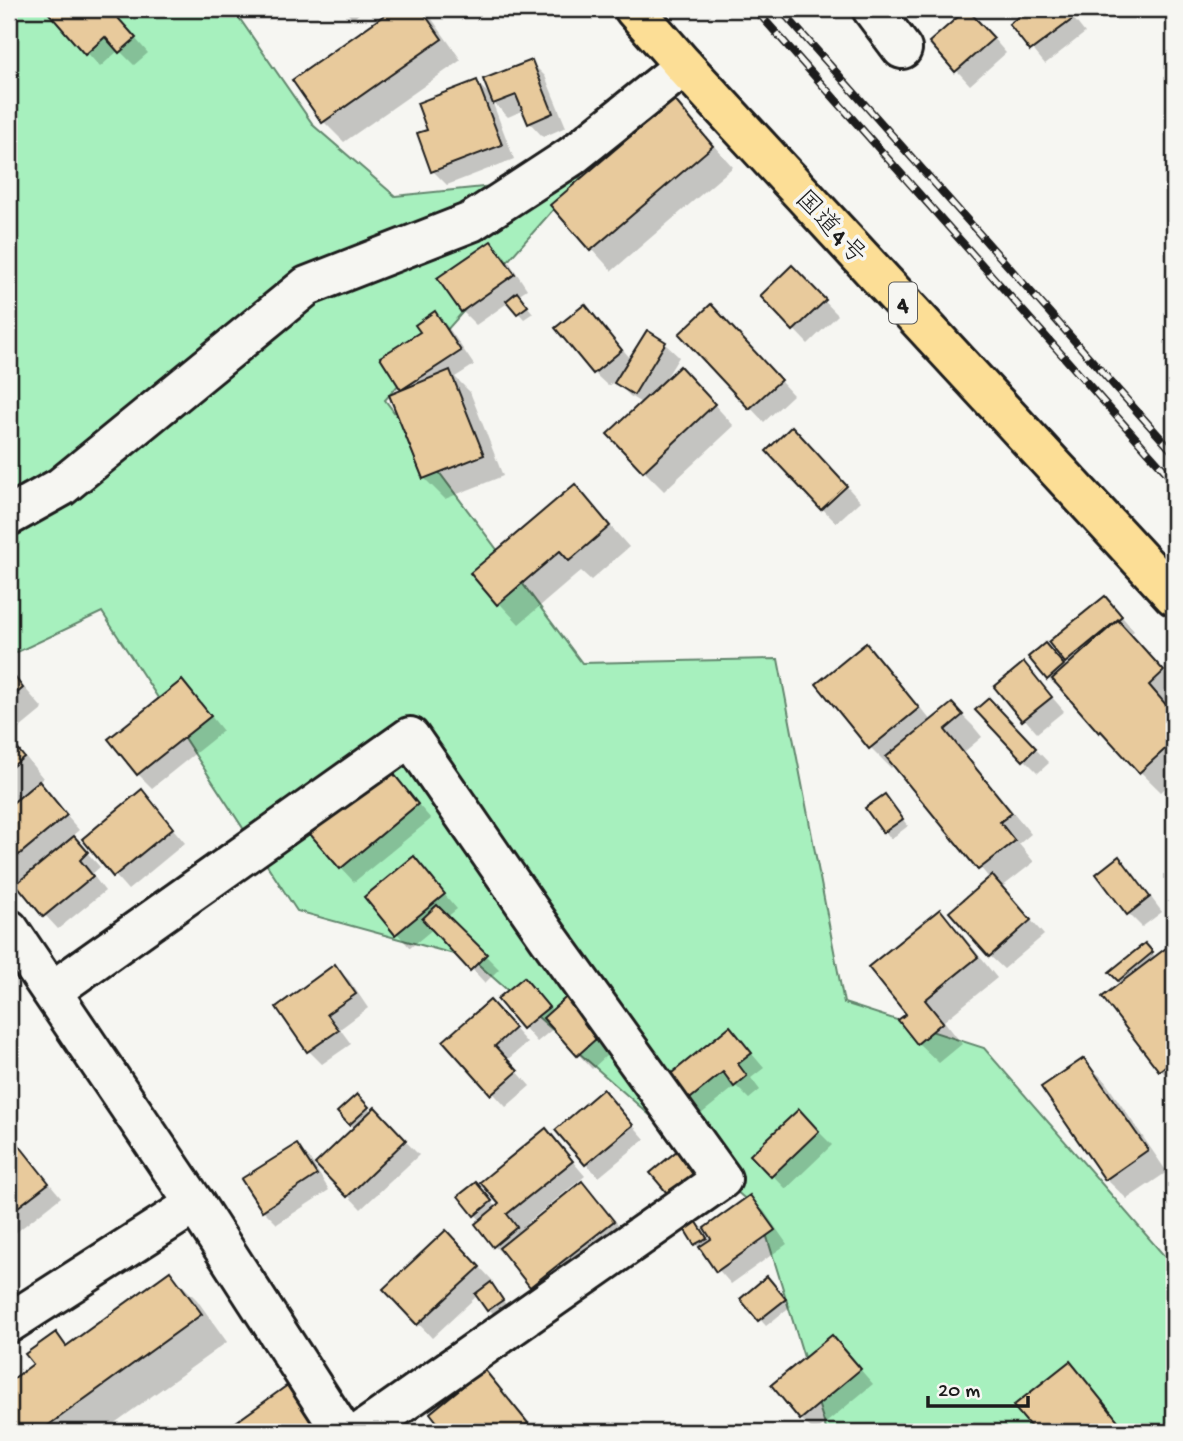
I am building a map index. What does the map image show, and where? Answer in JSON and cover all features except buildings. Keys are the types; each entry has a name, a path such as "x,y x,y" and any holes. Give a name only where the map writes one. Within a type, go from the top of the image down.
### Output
{"highway":[{"name":"国道4号","path":"634,9 1174,596"}],"street":[{"path":"872,9 902,49"},
{"path":"9,516 61,487 307,286 471,222 572,156 684,66"},
{"path":"52,991 410,737 548,937 723,1180 361,1432"},
{"path":"9,929 195,1204 342,1432"},
{"path":"9,1323 195,1204"}],"green space":[{"path":"9,9 233,9 314,126 395,196 582,177 385,400 582,663 778,659 844,1003 984,1048 1174,1267 1174,1432 827,1432 759,1211 472,959 297,911 102,612 9,656"}],"railway":[{"path":"755,9 1174,481"},
{"path":"780,9 1174,453"}]}
